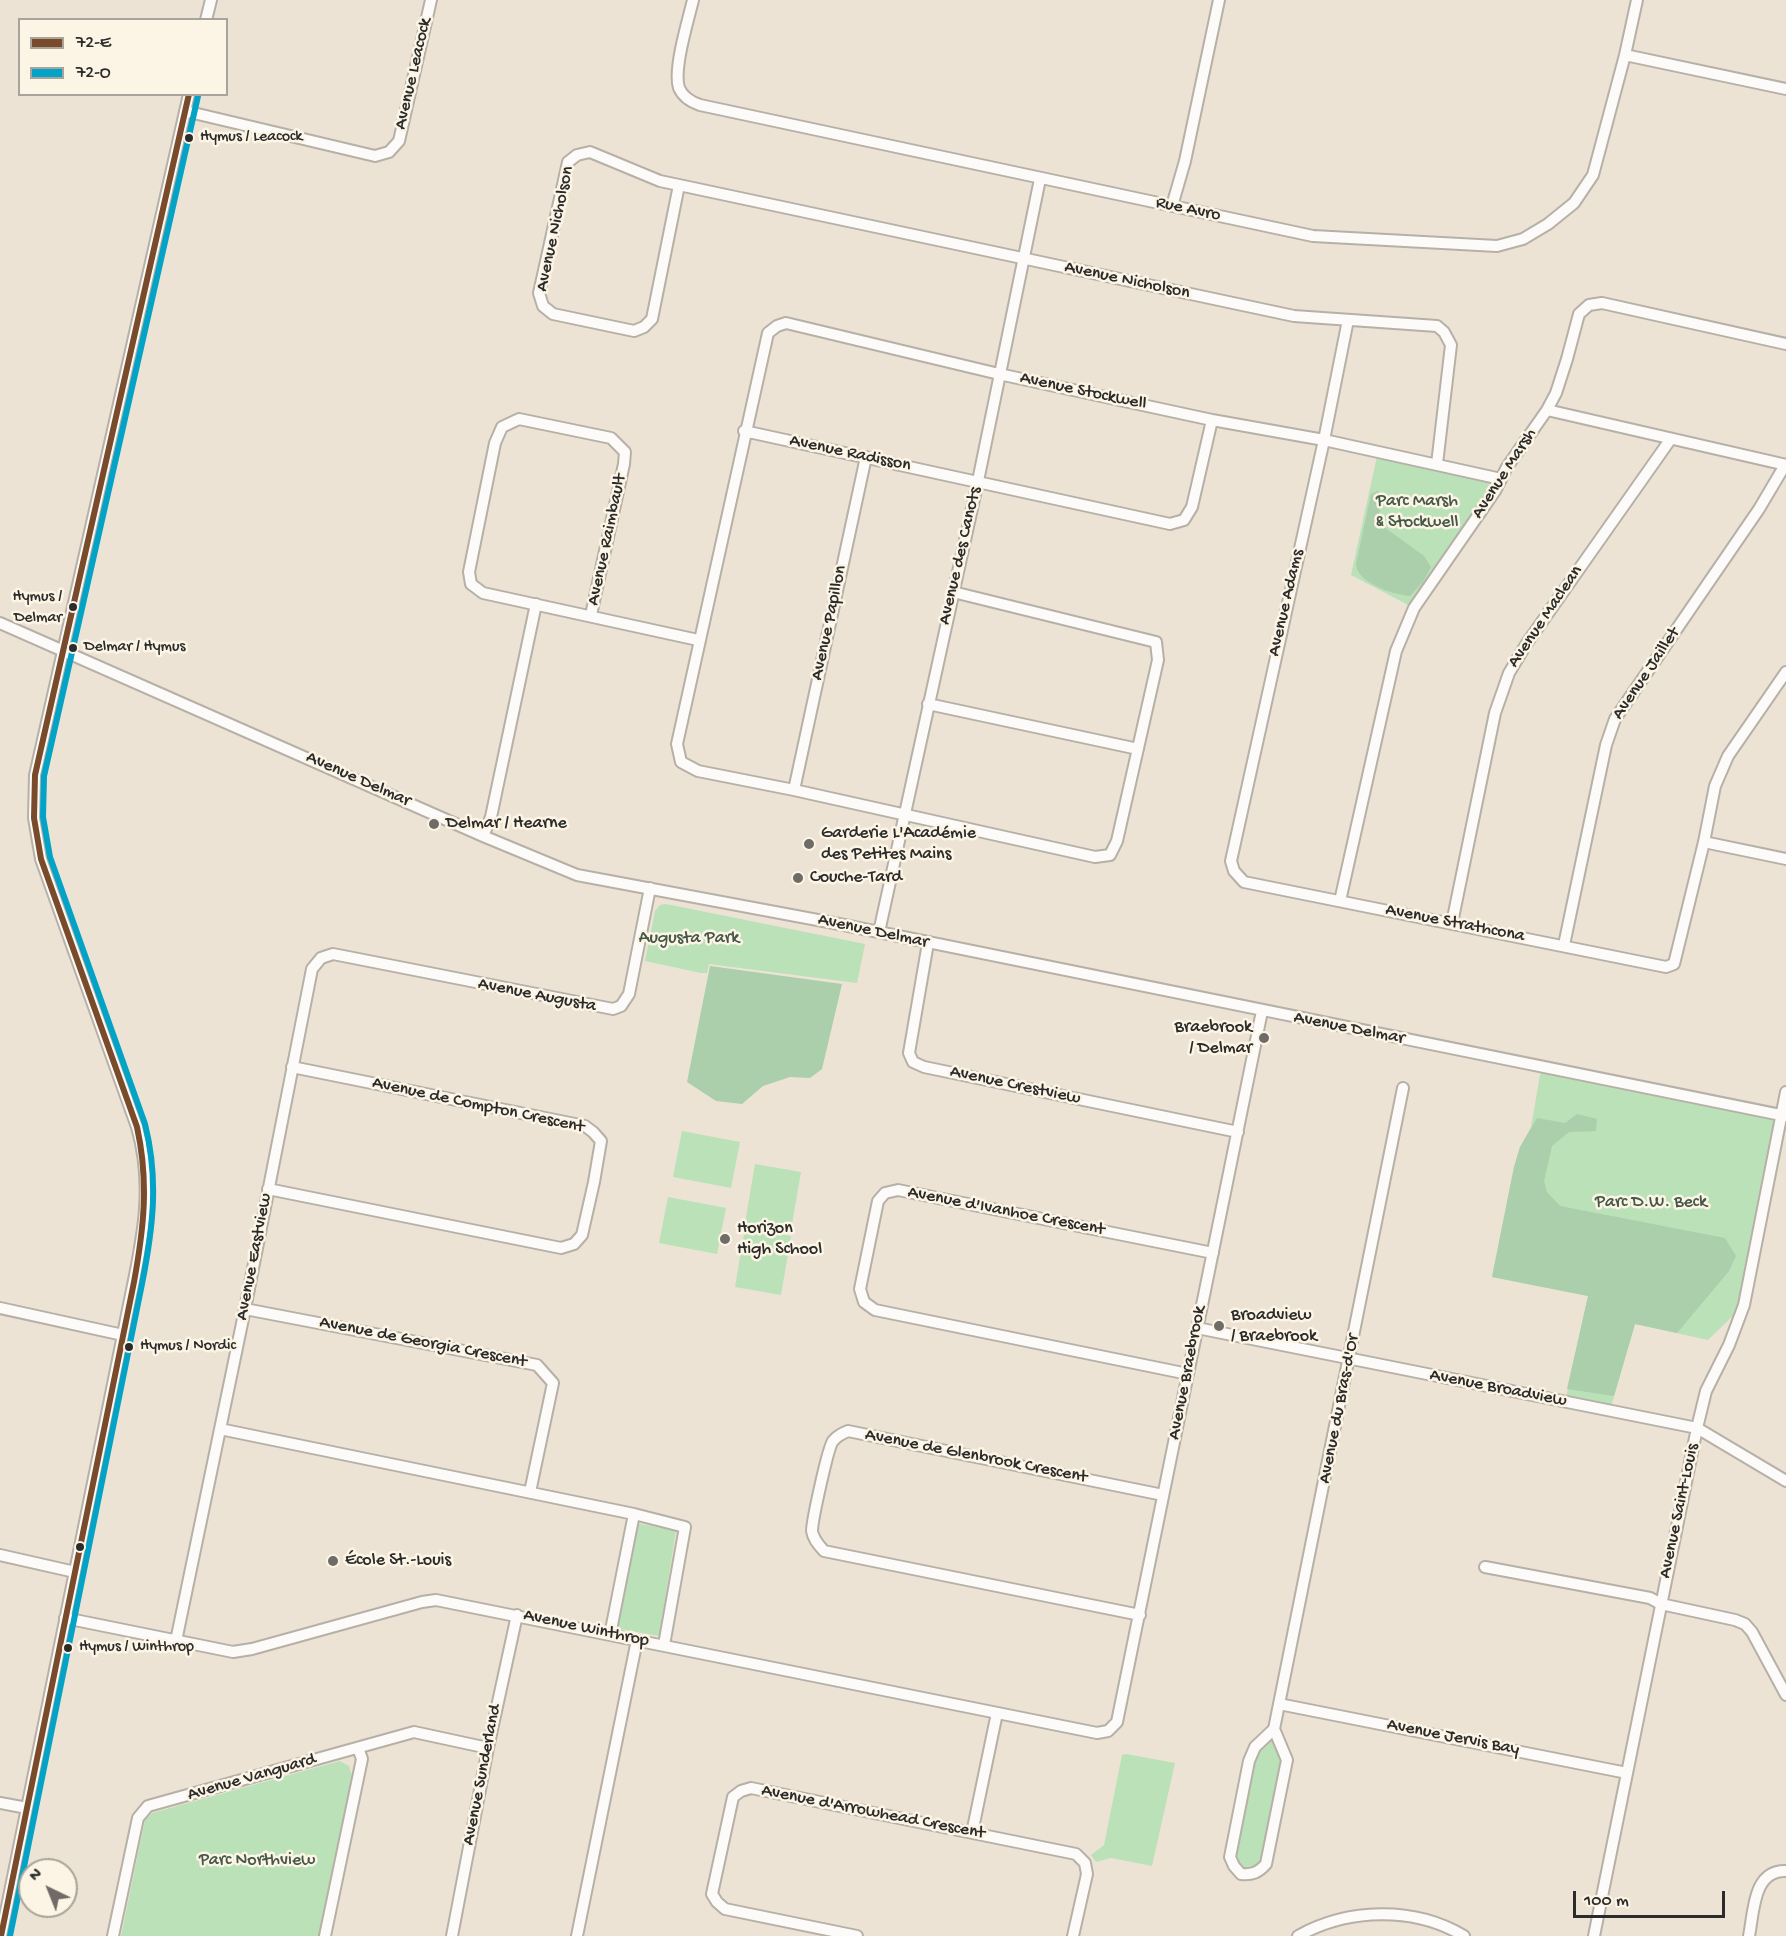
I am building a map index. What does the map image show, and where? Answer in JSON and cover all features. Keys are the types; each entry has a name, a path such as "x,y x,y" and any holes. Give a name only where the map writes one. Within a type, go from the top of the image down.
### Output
{"street":[{"path":"206,18 211,0"},
{"name":"Avenue Leacock","path":"185,111 375,156 389,152 399,141 431,0"},
{"name":"Rue Avro","path":"693,0 678,70 679,87 692,102 1313,236 1497,246 1523,239 1548,224 1574,203 1593,175 1637,0"},
{"path":"1172,206 1185,161 1219,0"},
{"path":"1625,55 1786,89"},
{"path":"1,1936 123,1335 146,1216 147,1187 144,1156 128,1102 46,878 38,849 34,822 36,768 189,96"},
{"name":"Avenue Nicholson","path":"680,186 652,319 644,327 634,331 553,314 543,306 539,293 568,162 577,155 590,152 660,181 680,186 1294,316 1437,326 1444,332 1450,345 1437,464"},
{"name":"Avenue des Canots","path":"879,932 903,814 978,482 1040,178"},
{"name":"Avenue Marsh","path":"1340,901 1396,651 1414,608 1495,491 1547,410 1567,359 1579,314 1589,305 1602,303 1786,344"},
{"name":"Avenue Adams","path":"1244,882 1234,871 1231,861 1324,440 1348,320"},
{"name":"Avenue Stockwell","path":"744,431 768,333 786,323 999,374 1212,420 1324,440 1501,479"},
{"path":"1547,410 1786,465"},
{"name":"Avenue Raimbault","path":"591,615 625,452 611,438 519,419 502,427 495,443 469,572 471,584 483,592 698,640"},
{"name":"Avenue Radisson","path":"744,431 1170,524 1184,520 1192,507 1212,420"},
{"path":"744,431 677,744 681,762 698,771 1095,857 1110,855 1117,841 1158,660 1156,642 953,592"},
{"name":"Avenue Maclean","path":"1452,923 1495,713 1509,673 1527,643 1670,440"},
{"name":"Avenue Papillon","path":"794,790 866,457"},
{"name":"Avenue Jaillet","path":"1564,945 1606,745 1615,719 1759,509 1786,465"},
{"path":"483,836 490,818 536,604"},
{"name":"Avenue Delmar","path":"0,623 483,836 577,875 879,932 1784,1116"},
{"path":"1786,672 1728,756 1715,786 1704,842 1786,859"},
{"path":"928,704 1138,749"},
{"name":"Avenue Strathcona","path":"1244,882 1665,966 1674,964 1677,957 1704,842"},
{"name":"Avenue Augusta","path":"333,954 613,1010 621,1006 629,994 650,888"},
{"name":"Avenue Crestview","path":"928,943 909,1053 913,1062 924,1067 1238,1132"},
{"name":"Avenue Eastview","path":"176,1641 312,969 321,958 333,954"},
{"name":"Avenue Braebrook","path":"1108,1731 1118,1722 1262,1011"},
{"name":"Avenue de Compton Crescent","path":"268,1189 561,1248 574,1244 582,1235 594,1182 601,1141 585,1126 292,1067"},
{"name":"Avenue du Bras-d'Or","path":"1274,1729 1403,1088"},
{"name":"Avenue Saint-Louis","path":"1594,1936 1697,1428 1706,1391 1729,1345 1744,1305 1784,1116 1786,1092"},
{"name":"Avenue d'Ivanhoe Crescent","path":"1188,1374 875,1310 864,1302 860,1289 878,1201 885,1193 897,1190 1213,1253"},
{"path":"0,1308 123,1335"},
{"name":"Avenue de Georgia Crescent","path":"245,1309 537,1365 553,1383 530,1492"},
{"name":"Avenue Broadview","path":"1197,1328 1697,1428 1786,1481"},
{"path":"220,1430 530,1492 685,1527 664,1645"},
{"name":"Avenue de Glenbrook Crescent","path":"1140,1615 824,1551 812,1533 831,1442 848,1431 1163,1495"},
{"path":"610,1635 634,1514"},
{"path":"0,1555 75,1572"},
{"path":"1485,1567 1650,1598 1661,1604 1745,1624 1752,1632 1786,1695"},
{"name":"Avenue Winthrop","path":"65,1618 233,1652 252,1650 436,1600 1097,1733 1108,1731"},
{"name":"Avenue Sunderland","path":"452,1936 488,1748 517,1615"},
{"path":"577,1936 637,1641"},
{"name":"Avenue Jervis Bay","path":"1280,1704 1627,1773"},
{"path":"972,1833 997,1713"},
{"path":"1274,1729 1287,1760 1266,1864 1252,1875 1241,1874 1230,1857 1249,1761 1254,1747 1274,1729"},
{"name":"Avenue Vanguard","path":"113,1936 138,1818 148,1806 414,1732 488,1748"},
{"path":"325,1936 362,1759 358,1748"},
{"name":"Avenue d'Arrowhead Crescent","path":"857,1936 725,1909 717,1902 712,1894 733,1797 751,1788 1076,1854 1085,1863 1087,1874 1073,1936"},
{"path":"0,1803 27,1808"},
{"path":"1749,1936 1759,1884 1769,1874 1786,1871"},
{"path":"1298,1936 1311,1929 1359,1915 1418,1917 1438,1923 1464,1936"}],"green space":[{"name":"Parc Marsh & Stockwell","path":"1378,452 1501,479 1414,608 1351,575"},
{"path":"1378,491 1382,496 1379,516 1384,527 1424,556 1431,567 1423,582 1410,596 1377,587 1358,571 1356,564 1371,494"},
{"name":"Augusta Park","path":"666,904 865,944 857,983 709,964 707,973 701,973 645,961 655,911 660,905"},
{"path":"710,966 842,984 822,1069 810,1078 790,1077 763,1086 742,1104 716,1101 687,1082"},
{"name":"Parc D.W. Beck","path":"1541,1069 1781,1115 1744,1305 1708,1340 1635,1324 1610,1410 1565,1402 1588,1296 1492,1277 1514,1167 1520,1147 1531,1127"},
{"path":"1577,1114 1597,1119 1596,1131 1569,1132 1552,1146 1544,1181 1547,1192 1560,1206 1725,1238 1736,1256 1729,1271 1677,1333 1635,1324 1614,1396 1567,1389 1588,1296 1492,1277 1520,1147 1537,1118 1565,1123"},
{"path":"682,1131 740,1142 731,1188 673,1177"},
{"path":"755,1164 801,1172 791,1230 745,1223"},
{"path":"668,1197 726,1208 717,1254 659,1243"},
{"path":"745,1228 791,1236 781,1295 735,1287"},
{"path":"636,1523 676,1531 659,1636 614,1628"},
{"path":"1274,1729 1284,1750 1266,1864 1252,1875 1234,1866 1249,1761"},
{"path":"1122,1755 1175,1763 1152,1866 1111,1858 1096,1862 1091,1855 1104,1845"},
{"name":"Parc Northview","path":"340,1761 349,1766 352,1776 320,1936 121,1936 145,1820 152,1813"}],"transit line":[{"name":"72-E","path":"1,1936 134,1282 144,1204 143,1167 137,1127 41,859 34,818 35,775 189,96"},
{"name":"72-O","path":"10,1936 142,1284 153,1204 152,1165 145,1124 50,857 43,817 44,776 198,96"}],"place":[{"name":"Hymus / Leacock","path":"189,138"},
{"name":"Hymus / Delmar","path":"73,607"},
{"name":"Delmar / Hymus","path":"73,648"},
{"name":"Delmar / Hearne","path":"434,824"},
{"name":"Garderie L'Académie des Petites Mains","path":"809,844"},
{"name":"Couche-Tard","path":"798,878"},
{"name":"Braebrook / Delmar","path":"1264,1038"},
{"name":"Horizon High School","path":"725,1239"},
{"name":"Broadview / Braebrook","path":"1219,1326"},
{"name":"Hymus / Nordic","path":"129,1347"},
{"name":"École St.-Louis","path":"333,1561"},
{"name":"Hymus / Winthrop","path":"68,1648"}]}
